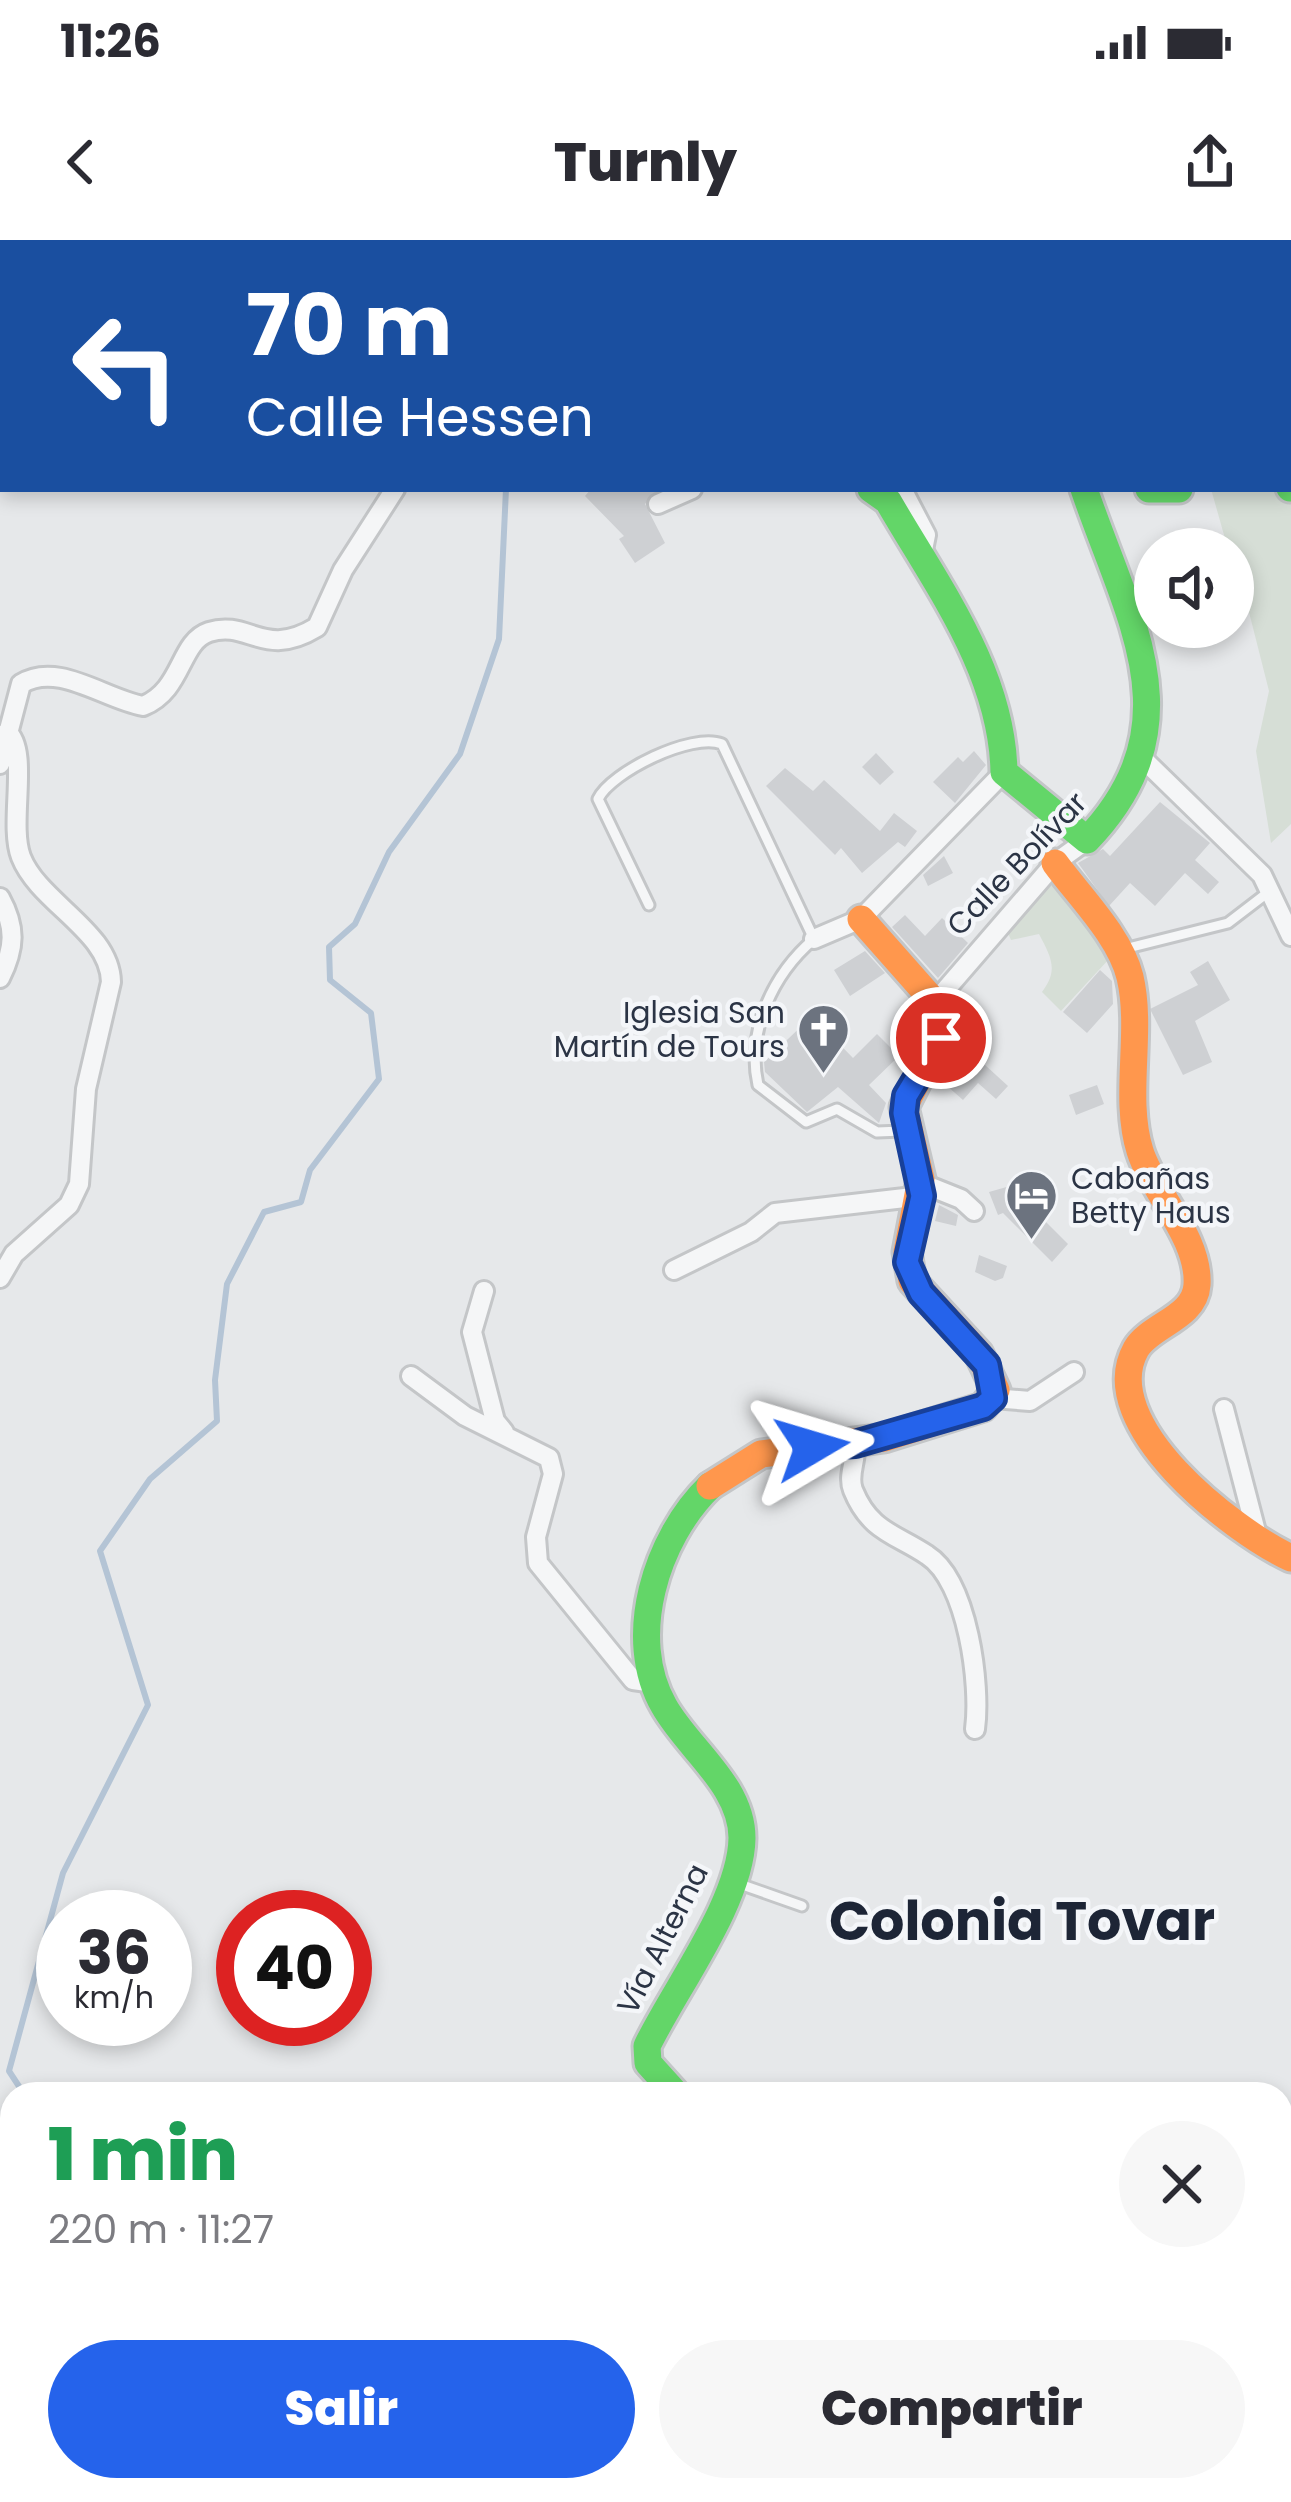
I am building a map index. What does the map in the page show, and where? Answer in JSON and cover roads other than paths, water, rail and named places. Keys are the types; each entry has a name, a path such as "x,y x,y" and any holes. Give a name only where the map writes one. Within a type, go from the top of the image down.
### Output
{"street":[{"path":"0,764 21,684 31,678 50,674 143,706 172,687 203,635 214,630 280,644 316,627 343,570 393,492"},
{"path":"658,504 685,492"},
{"path":"814,939 861,919 1004,772 1006,746 996,704 888,501 875,492"},
{"path":"904,492 926,536 921,560"},
{"name":"Calle Bolívar","path":"935,1002 1055,863 1087,840 1126,796 1141,757 1148,690 1144,671 1124,596 1085,492"},
{"path":"0,1278 14,1254 69,1205 79,1184 86,1089 111,982 111,969 99,949 24,864 13,819 19,752 8,732"},
{"path":"1141,757 1272,889 1291,937"},
{"path":"1004,772 1087,840"},
{"path":"1055,863 1118,950 1133,990 1133,1111 1139,1149 1188,1248 1196,1285 1188,1307 1137,1347 1130,1370 1130,1410 1153,1447 1259,1543 1291,1558"},
{"path":"0,898 13,920 13,946 0,978"},
{"path":"861,919 935,1002 945,1025 906,1096 907,1130 921,1189 907,1262 913,1281 987,1365 993,1398"},
{"path":"674,1270 751,1232 775,1213 921,1189 961,1199 974,1211"},
{"path":"484,1292 472,1333 503,1432"},
{"path":"411,1376 465,1416 545,1453 552,1466 536,1538 536,1557 544,1576 584,1614 633,1680 654,1683 644,1642 649,1605 682,1519 704,1487 753,1458 786,1448 855,1444 983,1407 993,1398 1030,1401 1074,1372"},
{"path":"1224,1408 1259,1543"},
{"path":"855,1444 854,1492 887,1538 929,1556 955,1601 976,1670 975,1730"},
{"name":"Vía Alterna","path":"654,1683 663,1706 736,1810 742,1850 732,1881 647,2046 648,2062 666,2082"}],"lane":[{"path":"649,905 598,800 606,783 693,740 722,744 814,939 774,984 755,1051 758,1085 806,1122 837,1109 877,1132 907,1130"},
{"path":"1118,950 1228,923 1272,889"},
{"path":"732,1881 802,1906"}],"waterway":[{"path":"16,2082 9,2071 63,1873 148,1705 100,1551 150,1479 217,1421 215,1380 227,1284 264,1212 301,1202 310,1170 379,1079 371,1013 330,980 329,947 355,924 389,852 460,754 499,639 506,492"}],"place":[{"name":"Iglesia San Martín de Tours","path":"824,1076"},
{"name":"Cabañas Betty Haus","path":"1032,1242"}],"district":[{"name":"Colonia Tovar","path":"1022,1921"}]}
